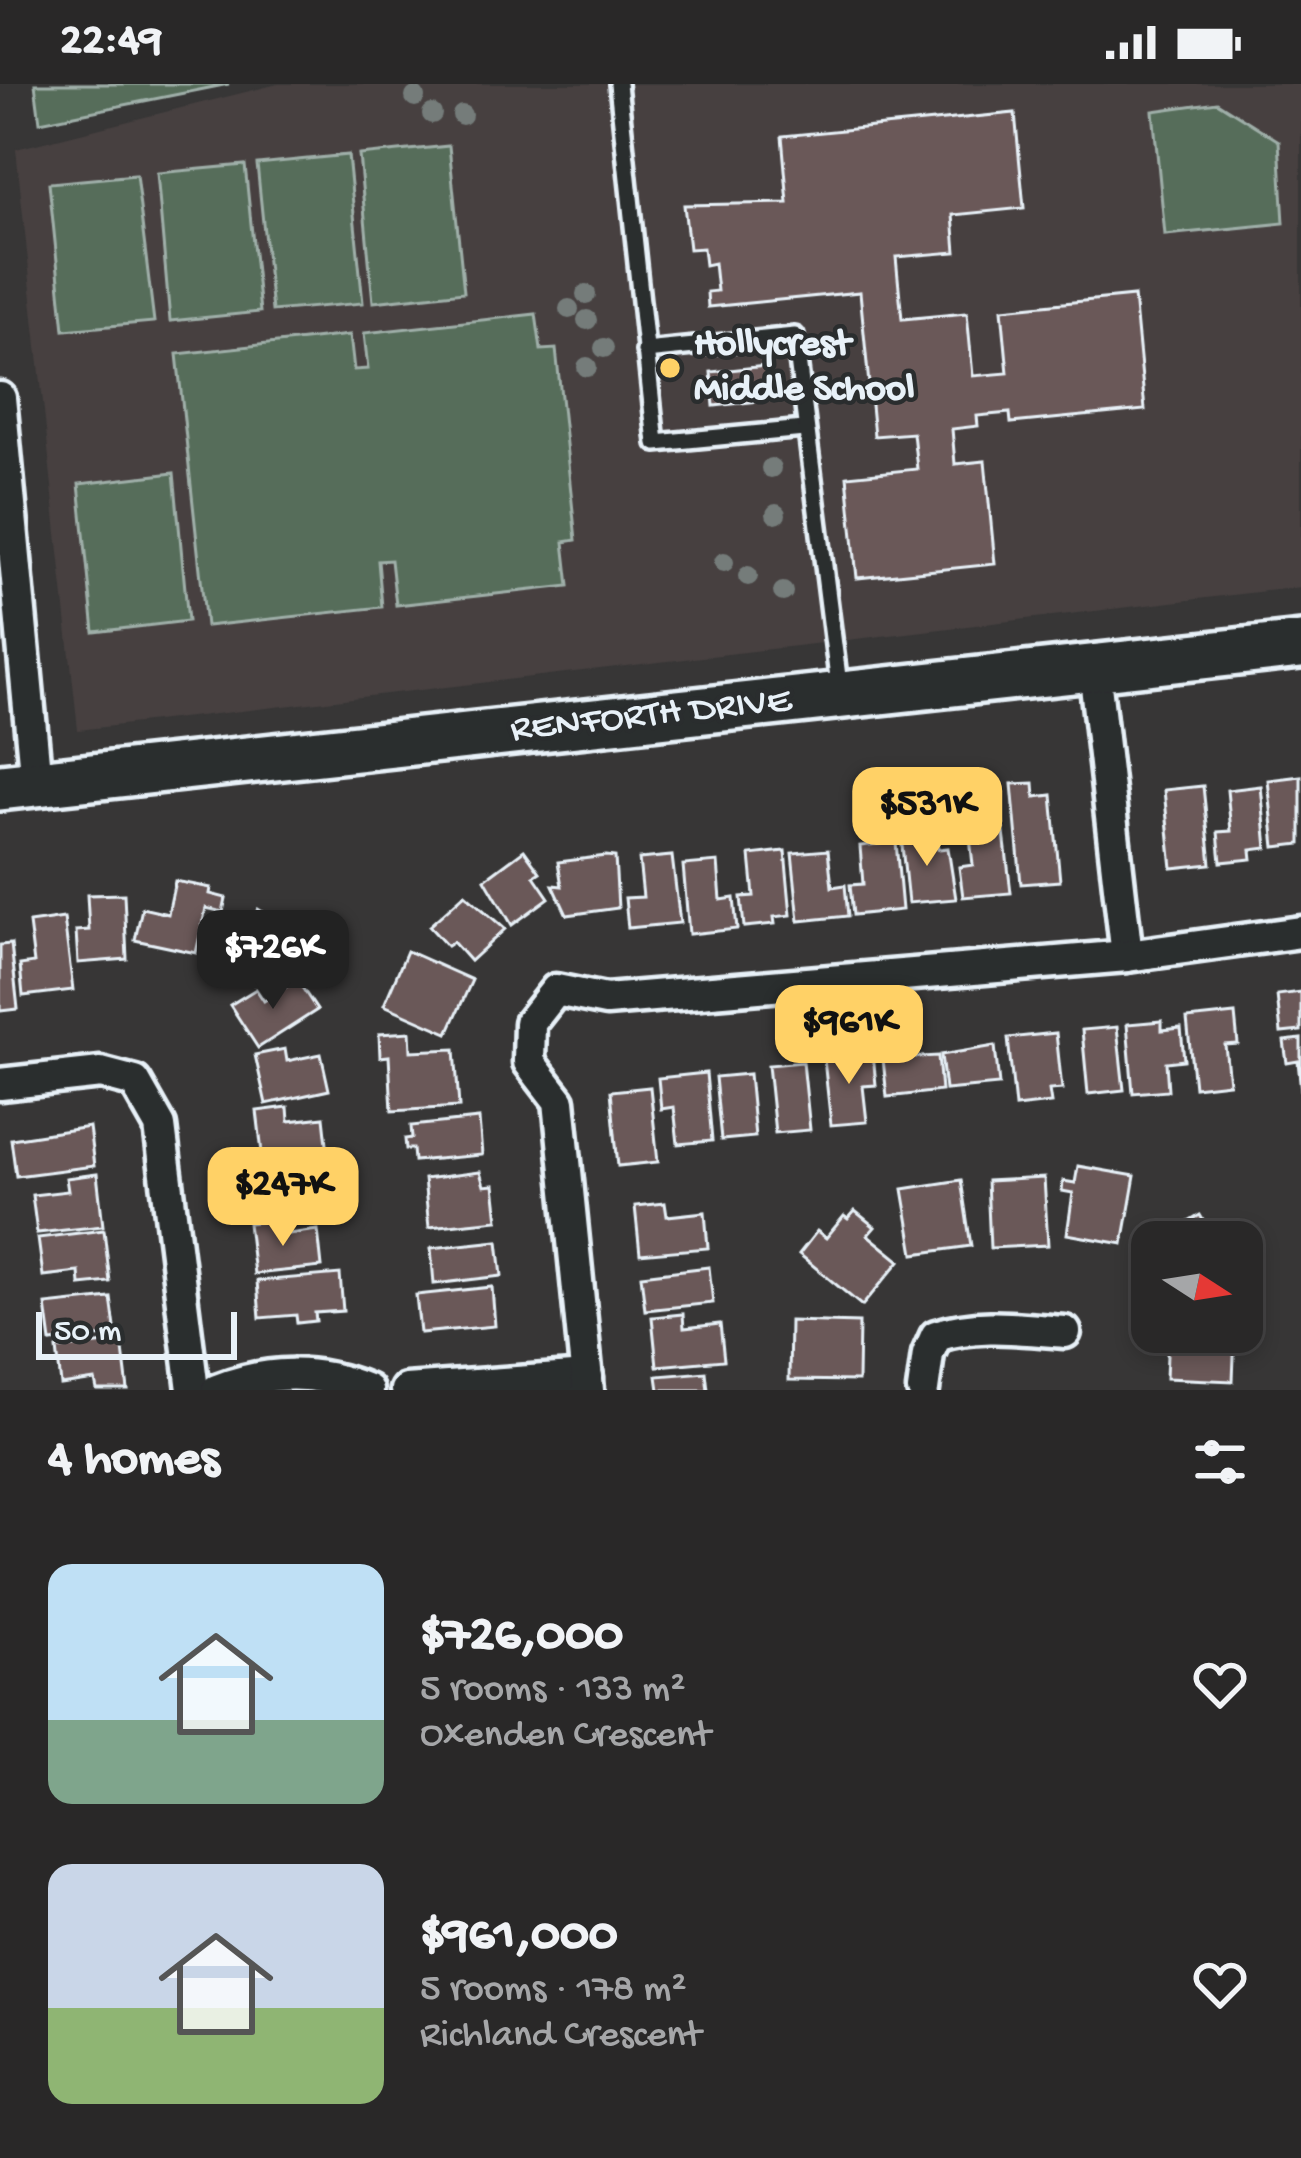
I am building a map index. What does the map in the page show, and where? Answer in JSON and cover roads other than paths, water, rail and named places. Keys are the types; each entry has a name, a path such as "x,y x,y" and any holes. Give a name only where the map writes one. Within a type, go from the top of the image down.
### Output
{"main road":[{"name":"RENFORTH DRIVE","path":"18,785 1301,645"}],"street":[{"path":"0,398 18,785"},
{"path":"1094,668 1127,956"},
{"path":"406,1390 587,1383 559,1101 529,1062 530,1023 556,990 606,1000 1127,956 1301,932"},
{"path":"0,1084 101,1072 135,1082 160,1126 194,1390"},
{"path":"923,1390 923,1374 936,1336 958,1328 988,1327 1065,1332"},
{"path":"217,1390 252,1376 290,1373 331,1378 367,1390"}],"lane":[{"path":"618,84 656,443 804,429"},
{"path":"645,351 795,336 840,696"}],"place":[{"name":"Hollycrest Middle School","path":"670,368"}]}
